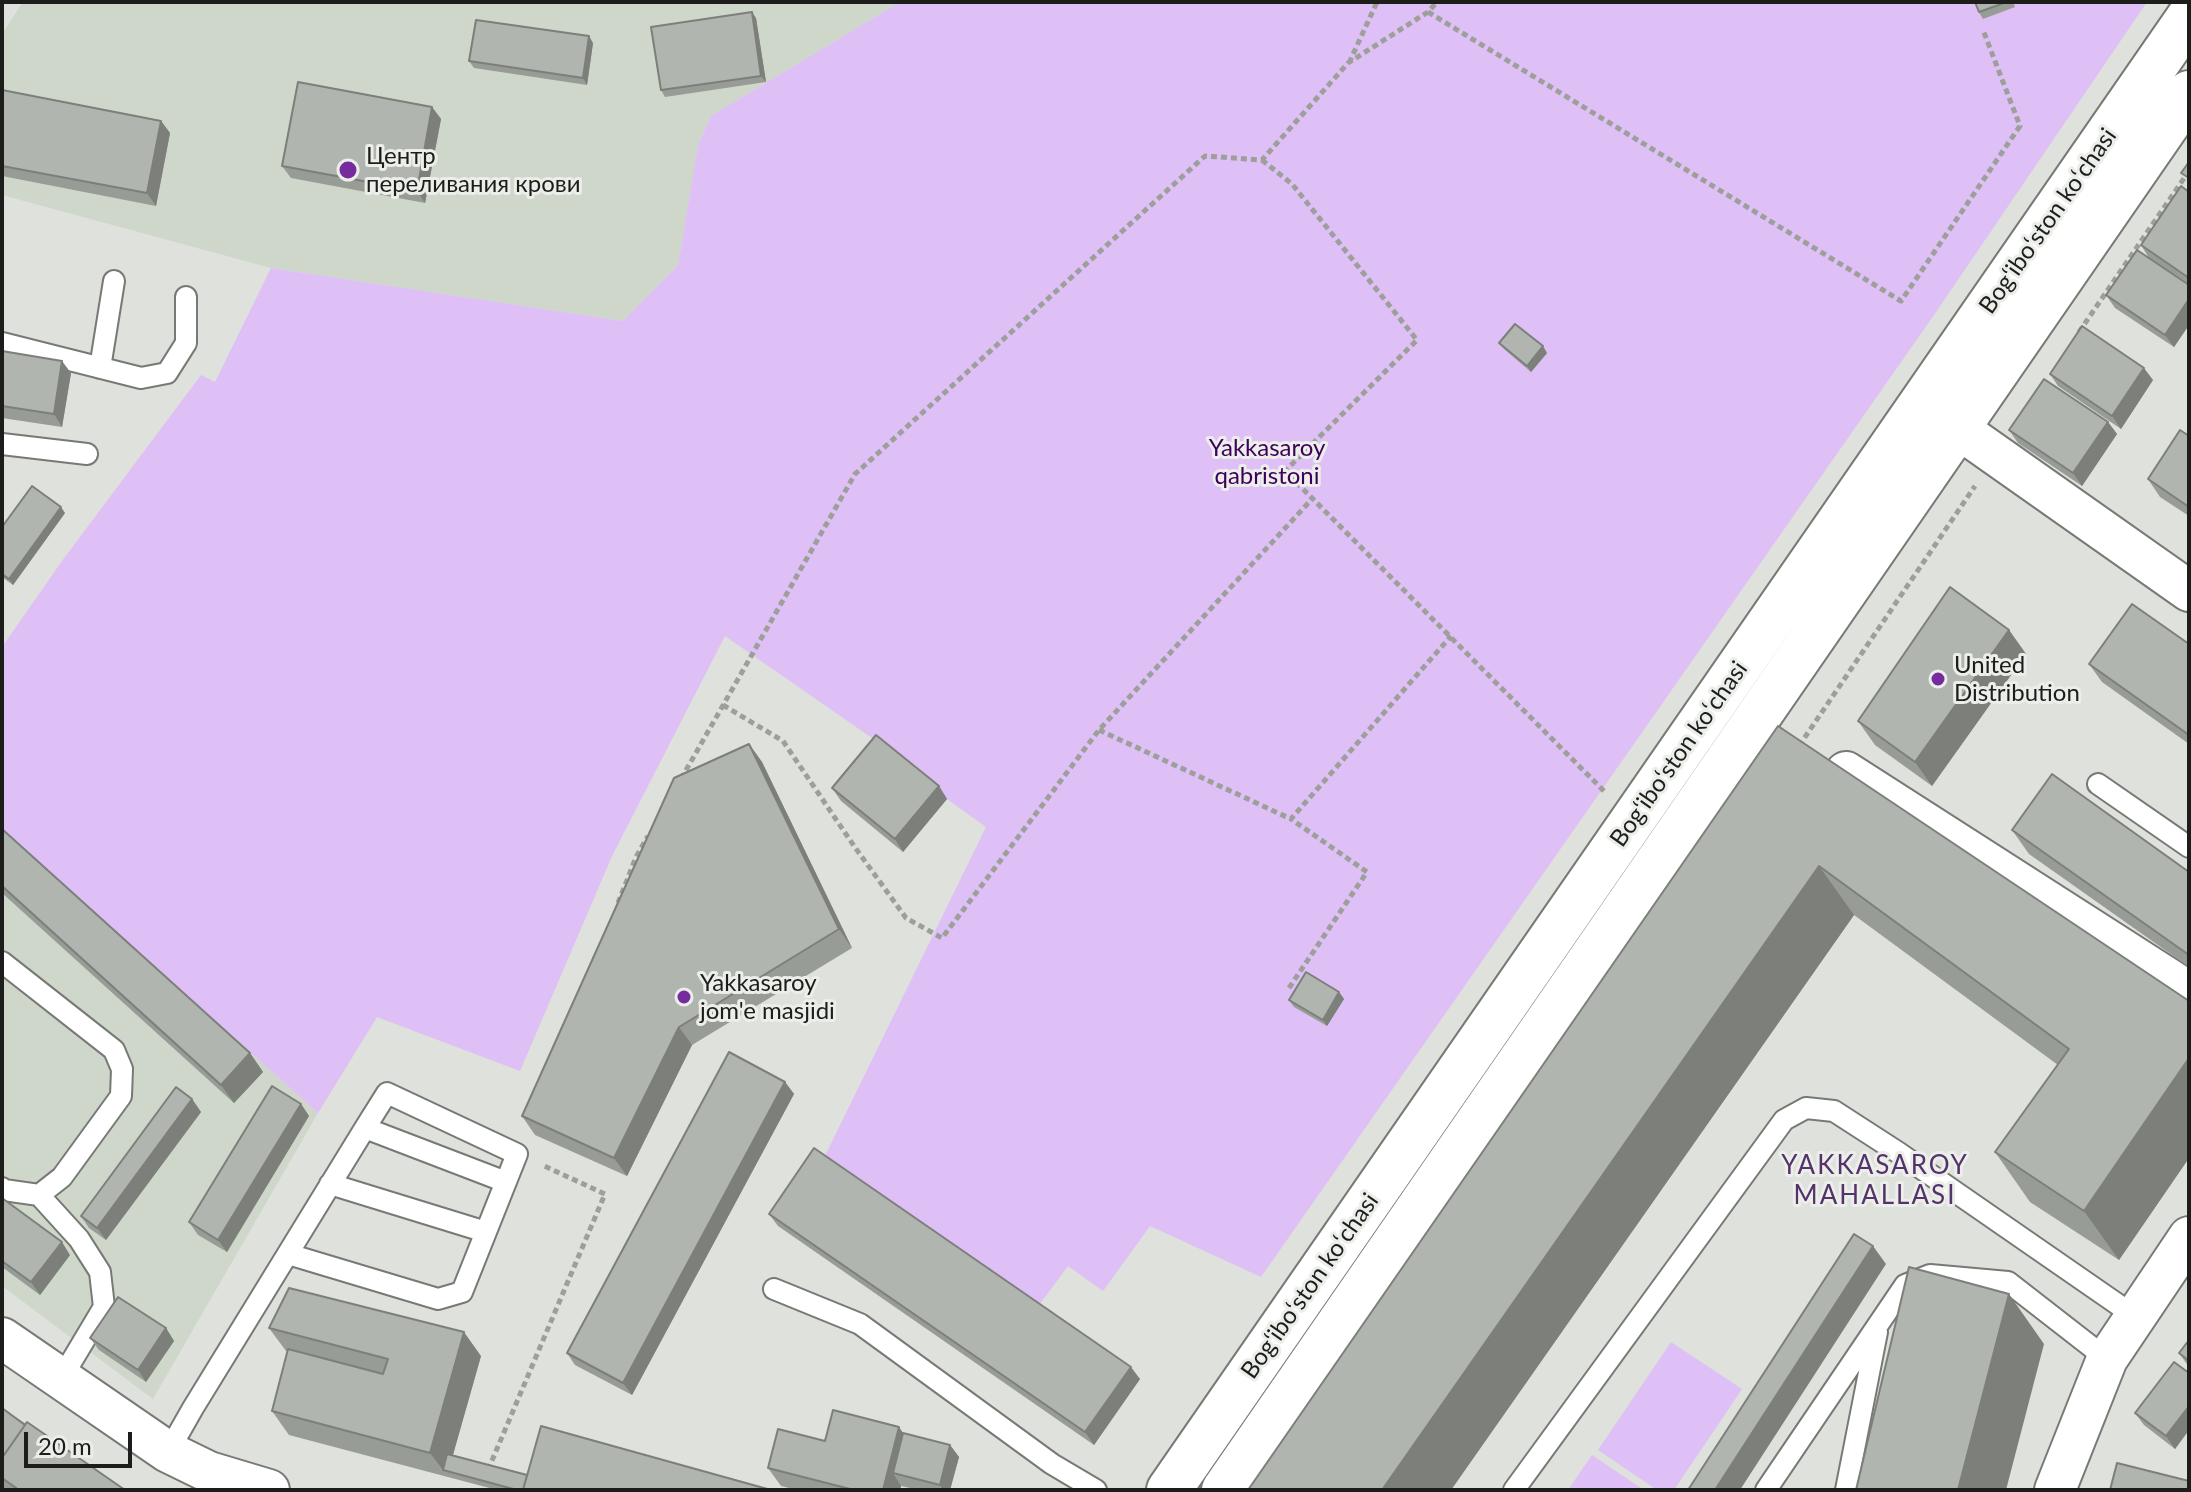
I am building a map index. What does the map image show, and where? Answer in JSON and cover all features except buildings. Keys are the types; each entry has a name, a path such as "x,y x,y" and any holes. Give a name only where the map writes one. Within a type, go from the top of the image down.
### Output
{"street":[{"name":"Bogʻiboʻston koʻchasi","path":"1169,1490 2189,17"},
{"name":"Bogʻiboʻston koʻchasi","path":"1224,1490 2189,93"},
{"path":"1922,403 2189,591"},
{"path":"1846,772 2189,992"},
{"path":"2055,1490 2107,1359 2189,1237"},
{"path":"2,1338 207,1481 269,1490"}],"lane":[{"path":"100,368 114,281"},
{"path":"2,343 141,378 167,373 186,343 186,297"},
{"path":"2,444 87,454"},
{"path":"2098,784 2189,847"},
{"path":"2,962 114,1050 122,1069 121,1096 62,1177 39,1195"},
{"path":"168,1452 330,1184 387,1093 517,1154 462,1292 438,1299 288,1254"},
{"path":"1514,1490 1784,1120 1806,1108 1834,1111 2136,1317"},
{"path":"365,1128 506,1182"},
{"path":"330,1184 486,1232"},
{"path":"2,1188 39,1195 79,1239 100,1272 104,1307 61,1379"},
{"path":"1766,1490 1905,1285 1930,1275 2008,1282 2107,1359"},
{"path":"774,1289 860,1324 1052,1464 1096,1490"},
{"path":"1846,1490 1878,1324"}],"path":[{"path":"1348,63 1377,2"},
{"path":"1262,160 1348,63 1428,12 1437,2"},
{"path":"1428,12 1901,301 2020,126 1983,30"},
{"path":"676,788 855,474 1205,156 1262,160 1292,184 1417,340 1285,471 1634,819"},
{"path":"2075,339 2189,171"},
{"path":"1791,756 1996,455"},
{"path":"723,705 783,741 906,918 942,938 1099,730 1312,499"},
{"path":"1291,819 1451,636"},
{"path":"1099,730 1291,819 1367,872 1289,988"},
{"path":"613,916 636,857 652,829"},
{"path":"488,1470 605,1194 517,1154"}],"shaded area":[{"name":"Центр переливания крови","path":"23,2 900,2 711,116 698,145 678,265 623,321 271,268 2,195 2,34"},
{"path":"2,830 318,1113 153,1399 2,1286"}],"green space":[{"name":"Yakkasaroy qabristoni","path":"900,2 2147,2 1934,315 1261,1277 1150,1226 1103,1291 1068,1266 1037,1308 823,1160 986,827 885,747 725,636 612,856 520,1071 377,1017 318,1113 2,830 2,647 201,375 215,382 271,268 623,321 678,265 698,145 711,116"},
{"path":"1671,1342 1742,1389 1674,1490 1657,1490 1598,1450"},
{"path":"1592,1455 1644,1490 1568,1490"}],"place":[{"name":"Центр переливания крови","path":"348,170"},
{"name":"United Distribution","path":"1938,679"},
{"name":"Yakkasaroy jom'e masjidi","path":"684,997"}],"district":[{"name":"YAKKASAROY MAHALLASI","path":"1875,1181"}]}
